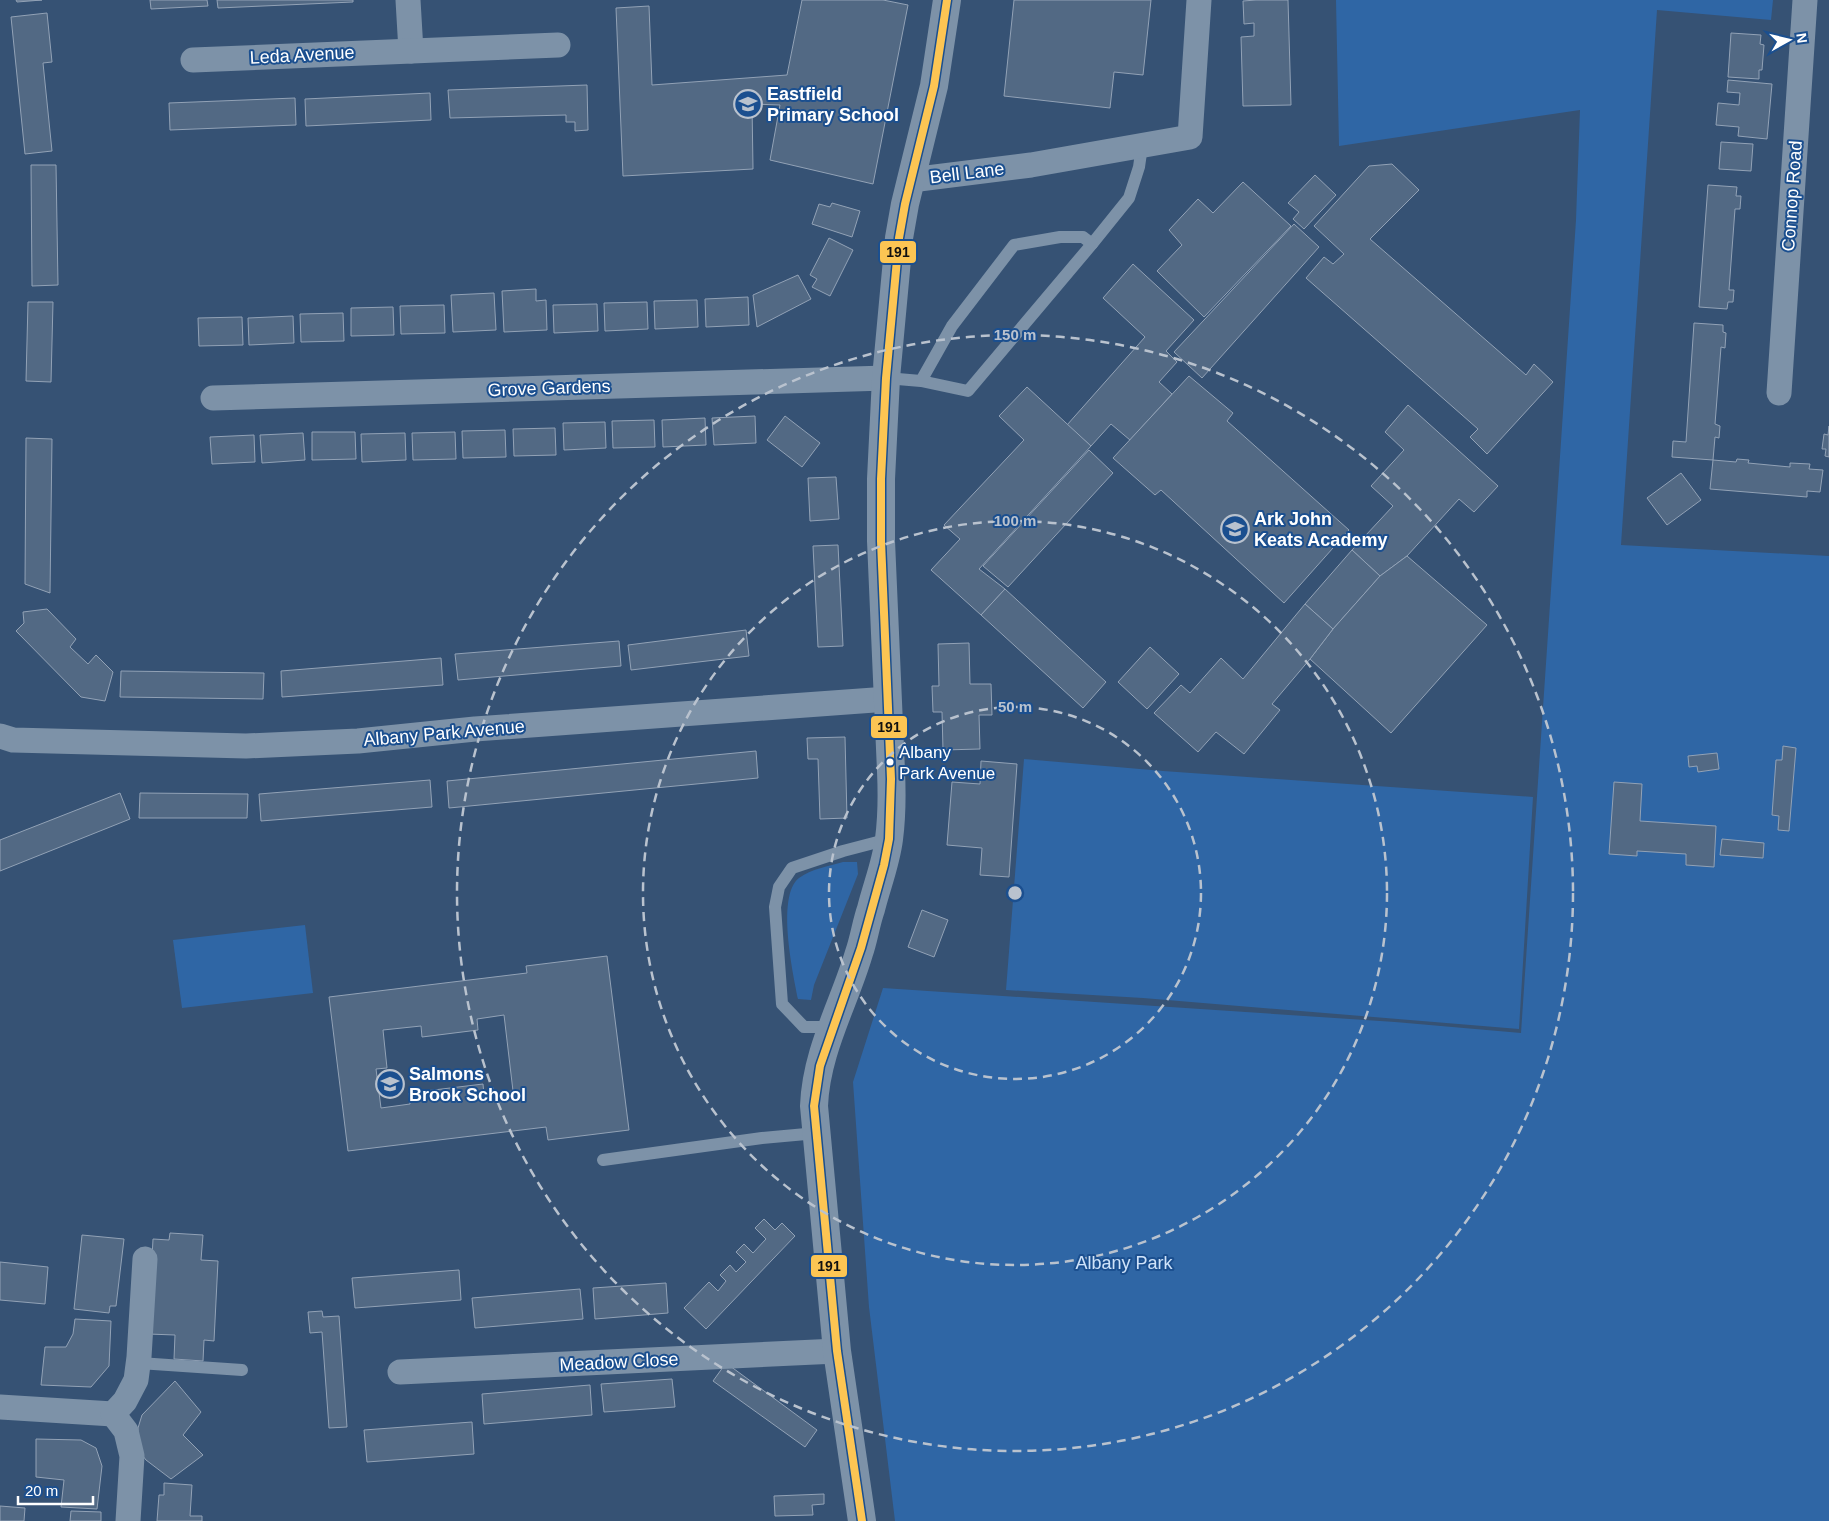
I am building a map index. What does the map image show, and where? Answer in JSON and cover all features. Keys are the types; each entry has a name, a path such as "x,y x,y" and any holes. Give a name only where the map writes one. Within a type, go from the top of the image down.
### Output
{"street":[{"path":"408,0 411,50"},
{"path":"911,180 934,86 947,0"},
{"name":"Bell Lane","path":"862,1521 837,1351 815,1093 822,1053 859,954 890,839 892,808 881,541 882,459 886,378 899,238 911,180 1031,166 1190,137 1199,0"},
{"name":"Connop Road","path":"1779,393 1806,0"},
{"name":"Leda Avenue","path":"192,60 558,45"},
{"name":"Grove Gardens","path":"213,398 886,378"},
{"name":"Albany Park Avenue","path":"0,736 12,740 246,746 358,740 475,729 888,699"},
{"path":"114,1414 125,1401 136,1380 139,1363 145,1260"},
{"name":"Meadow Close","path":"400,1372 837,1351"},
{"path":"0,1406 114,1414"},
{"path":"114,1414 126,1431 132,1456 128,1521"}],"lane":[{"path":"886,378 921,381 968,391 1129,198 1139,167 1142,146"},
{"path":"921,381 952,326 1014,245 1060,237 1082,238 1092,244"},
{"path":"831,1027 804,1027 782,1004 775,907 779,886 792,868 843,851 890,839"},
{"path":"603,1160 762,1138 817,1133"},
{"path":"139,1363 242,1370"}],"green space":[{"name":"Albany Park","path":"1336,0 1773,0 1771,20 1657,10 1621,545 1829,556 1829,1521 895,1521 869,1307 853,1082 883,988 1395,1022 1521,1033 1576,220 1580,110 1339,146"},
{"path":"1024,759 1163,771 1533,797 1519,1029 1143,998 1006,990"},
{"path":"843,862 857,862 858,874 814,985 811,1000 798,999 790,954 787,917 788,901 792,887 799,878 809,872"},
{"path":"305,925 313,993 182,1008 173,940"}],"building":[{"path":"16,0 42,0 17,2"},
{"path":"150,0 207,0 208,6 151,9"},
{"path":"217,0 353,0 353,2 218,8"},
{"path":"802,0 883,0 908,5 873,184 770,160 780,105 752,104 753,169 623,176 616,8 649,6 652,85 787,75"},
{"path":"1014,0 1151,0 1143,75 1114,72 1110,108 1004,96"},
{"path":"1288,0 1291,105 1243,106 1241,37 1254,36 1254,23 1244,24 1243,1"},
{"path":"47,13 52,62 43,63 52,151 25,154 11,17"},
{"path":"1731,33 1761,35 1760,44 1764,45 1762,70 1759,70 1759,79 1728,77"},
{"path":"1728,80 1772,84 1767,139 1738,136 1739,127 1716,125 1718,103 1739,105 1740,93 1727,92"},
{"path":"587,85 588,130 575,131 575,122 566,122 566,115 450,118 448,90"},
{"path":"430,93 431,120 306,126 305,99"},
{"path":"295,98 296,125 170,130 169,103"},
{"path":"1721,142 1753,144 1751,171 1719,169"},
{"path":"1392,164 1419,190 1370,239 1526,375 1534,364 1553,382 1487,454 1470,437 1478,429 1306,278 1324,257 1333,264 1344,254 1314,226 1369,166"},
{"path":"31,165 56,165 58,285 32,286"},
{"path":"1315,175 1336,195 1304,229 1293,219 1299,212 1288,203"},
{"path":"1243,182 1291,226 1204,317 1157,271 1182,245 1169,230 1198,199 1213,213"},
{"path":"1708,185 1737,187 1736,196 1741,196 1740,209 1735,209 1729,290 1734,290 1733,302 1728,302 1727,309 1699,307"},
{"path":"832,203 860,211 852,237 812,224 819,204 830,207"},
{"path":"1294,224 1319,247 1202,378 1174,352"},
{"path":"829,238 853,250 830,296 812,287 817,279 810,275"},
{"path":"1133,264 1194,320 1166,351 1177,362 1159,382 1172,394 1130,440 1111,424 1091,446 1067,425 1145,337 1103,298"},
{"path":"798,275 811,299 757,327 753,295"},
{"path":"536,289 536,301 546,300 547,330 504,332 502,291"},
{"path":"494,293 496,330 453,332 451,295"},
{"path":"748,297 749,325 706,327 705,299"},
{"path":"697,300 698,327 655,329 654,301"},
{"path":"28,302 53,302 51,382 26,381"},
{"path":"647,302 648,329 605,331 604,303"},
{"path":"597,304 598,331 554,333 553,305"},
{"path":"444,305 445,333 401,334 400,306"},
{"path":"393,307 394,335 351,336 351,308"},
{"path":"343,313 344,341 301,342 300,314"},
{"path":"293,316 294,343 249,345 248,318"},
{"path":"242,317 243,345 199,346 198,318"},
{"path":"1694,323 1723,325 1723,332 1726,333 1725,348 1721,347 1715,424 1720,426 1719,438 1715,437 1713,460 1672,457 1673,441 1686,442"},
{"path":"1189,376 1233,413 1227,421 1349,530 1284,603 1161,490 1155,495 1113,458"},
{"path":"1027,387 1091,446 979,569 1005,589 981,615 931,570 960,539 944,525 1024,440 999,416"},
{"path":"1408,405 1498,486 1474,512 1459,499 1407,556 1380,576 1352,550 1393,506 1371,486 1404,450 1385,432"},
{"path":"755,416 756,443 714,445 712,418"},
{"path":"785,416 820,443 802,467 767,440"},
{"path":"705,418 706,445 663,447 662,420"},
{"path":"654,420 655,447 613,448 612,421"},
{"path":"605,422 606,448 564,450 563,423"},
{"path":"1829,426 1829,457 1825,456 1826,449 1822,449 1824,434 1828,435"},
{"path":"555,428 556,455 514,456 513,429"},
{"path":"505,430 506,457 463,458 462,431"},
{"path":"312,432 355,432 356,459 312,460"},
{"path":"455,432 456,459 413,460 412,433"},
{"path":"303,433 305,460 262,463 260,435"},
{"path":"405,433 406,460 362,462 361,434"},
{"path":"254,435 255,462 212,464 210,437"},
{"path":"26,438 52,439 50,593 25,584"},
{"path":"1089,450 1113,473 1008,587 983,566"},
{"path":"1737,459 1749,460 1748,463 1790,467 1790,463 1810,464 1809,469 1823,470 1820,492 1807,491 1807,497 1710,489 1713,460 1736,462"},
{"path":"1681,473 1701,500 1667,525 1647,498"},
{"path":"836,477 839,519 810,521 808,478"},
{"path":"838,545 843,646 818,647 813,546"},
{"path":"1352,550 1380,576 1333,629 1305,604"},
{"path":"1407,556 1487,625 1391,733 1310,659 1333,629 1380,576"},
{"path":"1005,589 1106,682 1083,708 981,615"},
{"path":"1305,604 1333,629 1272,704 1280,710 1244,754 1216,732 1198,752 1154,713 1181,685 1190,693 1221,658 1243,679"},
{"path":"47,609 76,639 70,647 88,664 96,655 113,672 105,701 81,697 16,631 24,623 23,612"},
{"path":"746,630 749,656 631,670 628,645"},
{"path":"619,641 621,666 458,680 455,654"},
{"path":"969,643 970,684 991,684 992,715 979,715 980,749 943,750 942,712 933,712 932,686 939,686 938,644"},
{"path":"1150,647 1179,674 1147,709 1118,682"},
{"path":"441,658 443,685 282,697 281,671"},
{"path":"121,671 264,673 263,699 120,697"},
{"path":"845,737 847,818 820,819 818,759 808,759 807,738"},
{"path":"1783,746 1796,748 1789,831 1778,830 1779,816 1772,815 1776,760 1782,760"},
{"path":"756,751 758,778 449,808 447,781"},
{"path":"1717,753 1719,769 1698,772 1697,766 1689,767 1688,756"},
{"path":"981,761 1017,764 1009,877 980,875 982,848 947,845 952,782 980,784"},
{"path":"430,780 432,807 261,821 259,794"},
{"path":"1614,782 1642,784 1640,821 1716,826 1714,867 1686,865 1686,854 1637,851 1637,856 1609,854"},
{"path":"120,793 130,819 0,871 0,840"},
{"path":"140,793 248,794 247,818 139,818"},
{"path":"1722,839 1764,843 1763,858 1720,855"},
{"path":"922,910 948,920 934,957 908,947"},
{"path":"607,956 629,1130 548,1140 546,1127 348,1151 329,997 527,973 526,966","holes":["504,1015 513,1091 484,1095 483,1084 409,1093 410,1104 381,1108 376,1069 387,1068 383,1030 421,1026 422,1037 478,1030 477,1019"]},
{"path":"764,1219 775,1230 782,1223 795,1236 706,1329 684,1308 709,1282 718,1291 726,1281 720,1275 730,1265 736,1272 746,1262 736,1252 744,1244 753,1253 766,1239 755,1228"},
{"path":"170,1233 203,1235 201,1260 218,1261 214,1341 204,1340 203,1361 174,1359 175,1335 148,1334 153,1239 169,1240"},
{"path":"82,1235 124,1239 116,1306 110,1306 109,1313 74,1309"},
{"path":"0,1262 48,1267 45,1304 0,1300"},
{"path":"459,1270 461,1300 355,1308 352,1278"},
{"path":"666,1283 668,1313 595,1319 593,1288"},
{"path":"580,1289 583,1319 475,1328 472,1298"},
{"path":"322,1311 323,1317 339,1316 347,1427 329,1428 322,1332 310,1333 308,1312"},
{"path":"75,1319 111,1321 109,1366 91,1387 41,1385 45,1347 66,1347 73,1334"},
{"path":"726,1363 817,1430 805,1447 713,1381"},
{"path":"672,1379 675,1407 604,1412 601,1384"},
{"path":"175,1381 201,1412 183,1435 203,1455 171,1479 146,1460 139,1451 138,1428 142,1415"},
{"path":"590,1385 592,1415 484,1424 482,1394"},
{"path":"472,1422 474,1454 367,1462 364,1430"},
{"path":"36,1439 81,1440 96,1448 102,1466 97,1509 61,1507 64,1480 36,1477"},
{"path":"164,1483 192,1485 190,1516 202,1516 202,1521 157,1521 159,1495 164,1495"},
{"path":"824,1494 824,1504 812,1505 813,1515 775,1516 774,1496"},
{"path":"0,1506 25,1508 24,1521 0,1521"},
{"path":"71,1511 101,1512 101,1521 70,1521"}],"transit line":[{"name":"191","path":"862,1521 837,1351 814,1106 820,1066 861,948 884,865 889,839 891,779 881,541 881,479 886,378 899,238 905,204 934,86 947,0"}],"place":[{"name":"Eastfield Primary School","path":"748,104"},
{"name":"Ark John Keats Academy","path":"1235,529"},
{"name":"Albany Park Avenue","path":"890,762"},
{"name":"Salmons Brook School","path":"390,1084"}]}
